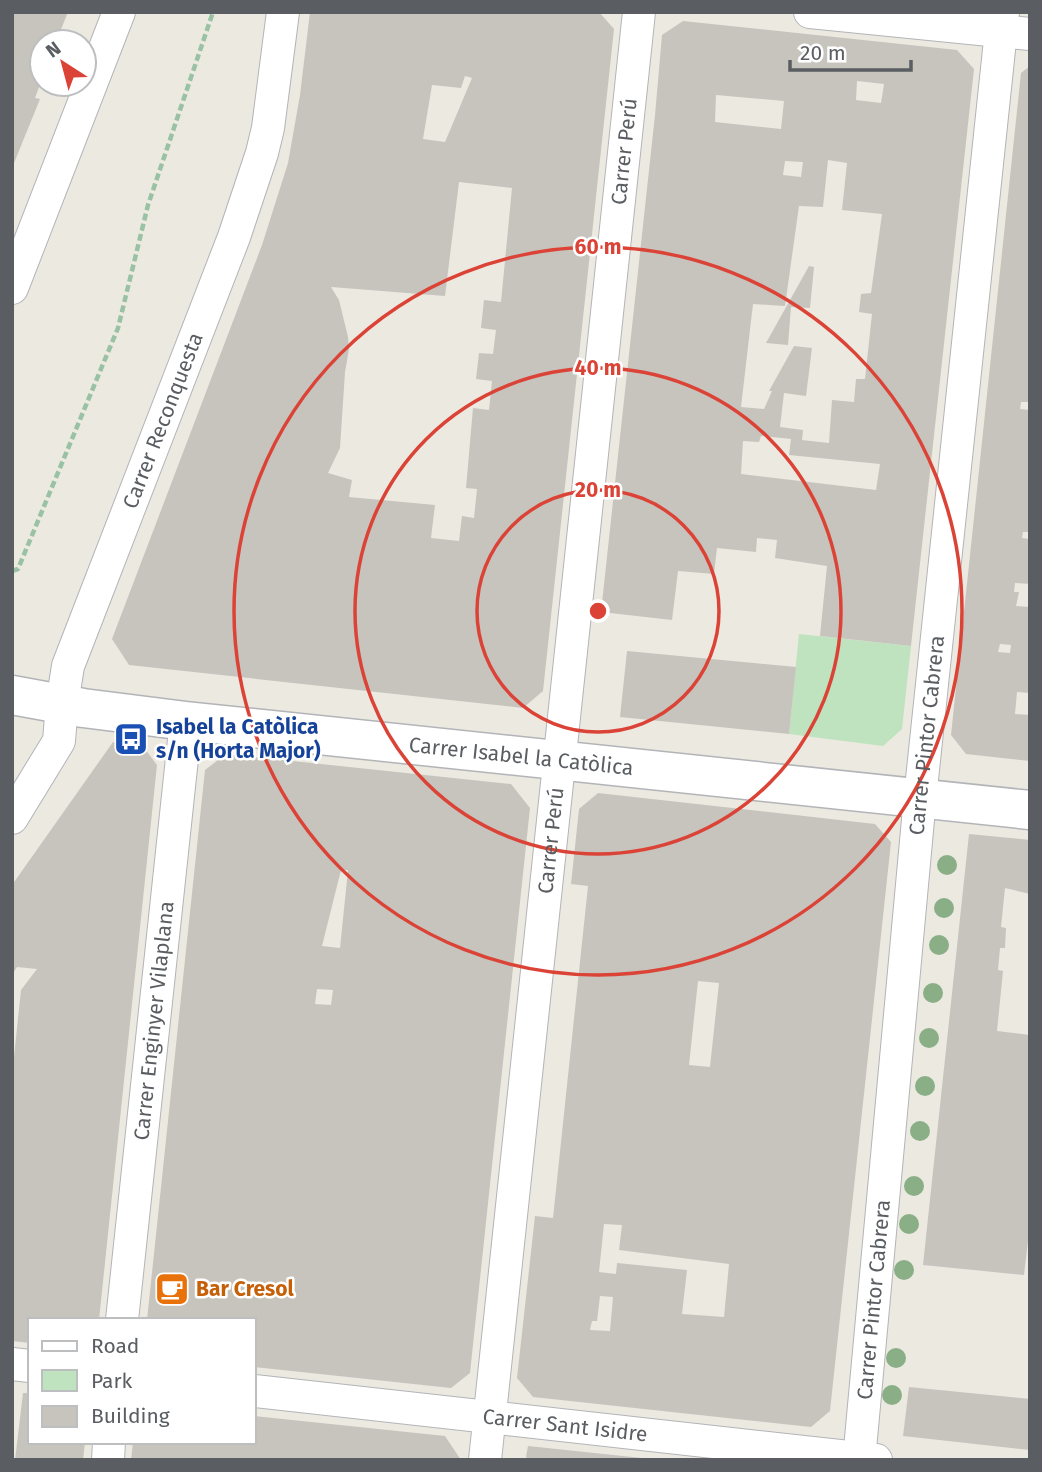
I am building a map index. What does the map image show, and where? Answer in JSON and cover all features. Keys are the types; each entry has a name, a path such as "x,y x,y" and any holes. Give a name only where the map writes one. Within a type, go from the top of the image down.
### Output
{"street":[{"path":"12,288 118,12"},
{"name":"Carrer Reconquesta","path":"12,818 59,741 68,666 253,184 268,128 283,12"},
{"name":"Carrer Perú","path":"485,1460 639,12"},
{"path":"810,12 1011,26"},
{"name":"Carrer Pintor Cabrera","path":"864,1459 920,798 1011,26"},
{"name":"Carrer Isabel la Catòlica","path":"12,695 186,721 1030,810"},
{"name":"Carrer Enginyer Vilaplana","path":"122,1318 186,721"},
{"name":"Carrer Sant Isidre","path":"256,1391 864,1459"}],"path":[{"path":"12,571 18,569 118,328 148,205 213,12"}],"green space":[{"path":"799,634 911,646 902,729 883,746 789,734"}],"building":[{"path":"12,12 68,12 62,28 28,28 28,98 40,99 12,168"},
{"path":"310,12 599,12 614,29 543,691 523,708 129,665 112,639 262,245 288,163","holes":["465,76 472,78 445,142 423,139 432,85 461,88","459,182 512,188 501,302 484,300 481,328 496,330 493,354 479,353 476,379 492,381 489,410 473,408 466,488 477,489 474,518 462,516 459,541 431,538 435,505 349,497 352,480 328,473 340,448 349,349 339,300 331,287 445,296"]},
{"path":"683,21 957,50 974,69 911,646 820,636 827,566 775,558 777,540 757,538 756,552 717,548 714,574 678,571 672,620 601,612 662,35","holes":["857,81 884,84 881,103 856,100","716,95 784,101 781,129 715,122","828,160 847,163 842,210 882,214 871,293 861,294 859,312 872,314 865,379 856,379 854,402 832,400 829,443 802,440 803,430 780,427 784,393 806,396 812,348 794,346 769,391 772,391 764,409 741,407 753,304 785,306 799,206 823,207","785,161 803,162 801,177 783,175","761,436 791,439 789,455 880,464 876,490 741,474 743,441 759,442"]},
{"path":"1030,66 1030,402 1021,402 1020,409 1030,410 1030,532 1023,532 1022,538 1030,539 1030,584 1015,583 1014,592 1019,592 1016,606 1030,607 1030,693 1017,692 1015,714 1030,715 1030,761 966,754 951,735 1021,73","holes":["1000,644 1011,645 1010,653 998,652"]},
{"path":"809,266 814,267 810,308 791,307 788,345 766,343"},
{"path":"627,651 796,667 789,734 620,717"},
{"path":"113,742 142,745 157,765 99,1318 28,1318 28,1343 12,1341 12,1076 21,990 37,969 17,967 12,975 12,885"},
{"path":"226,754 511,784 530,808 470,1373 451,1388 256,1367 256,1318 147,1318 205,770","holes":["341,870 348,870 340,948 322,946","317,989 333,990 331,1005 315,1004"]},
{"path":"598,793 875,824 891,842 830,1411 811,1427 533,1397 517,1378 535,1216 553,1218 588,886 571,884 579,809","holes":["698,981 719,983 710,1067 689,1065","604,1224 622,1225 619,1250 729,1264 724,1317 682,1314 687,1270 617,1263 616,1274 599,1272","600,1296 613,1297 610,1331 590,1330 592,1321 597,1321"]},
{"path":"969,834 1030,840 1030,894 1005,888 1001,927 1006,928 1005,948 1000,948 998,970 1003,971 997,1031 1030,1035 1030,1224 1024,1275 923,1265"},
{"path":"909,1387 1030,1399 1030,1450 903,1436"},
{"path":"23,1393 28,1393 28,1444 85,1444 83,1460 15,1460"},
{"path":"256,1416 445,1436 461,1460 131,1460 133,1444 256,1444"},
{"path":"528,1446 642,1460 529,1460 526,1457"}],"place":[{"name":"Isabel la Catòlica s/n (Horta Major)","path":"131,739"},
{"name":"Bar Cresol","path":"172,1289"}]}
